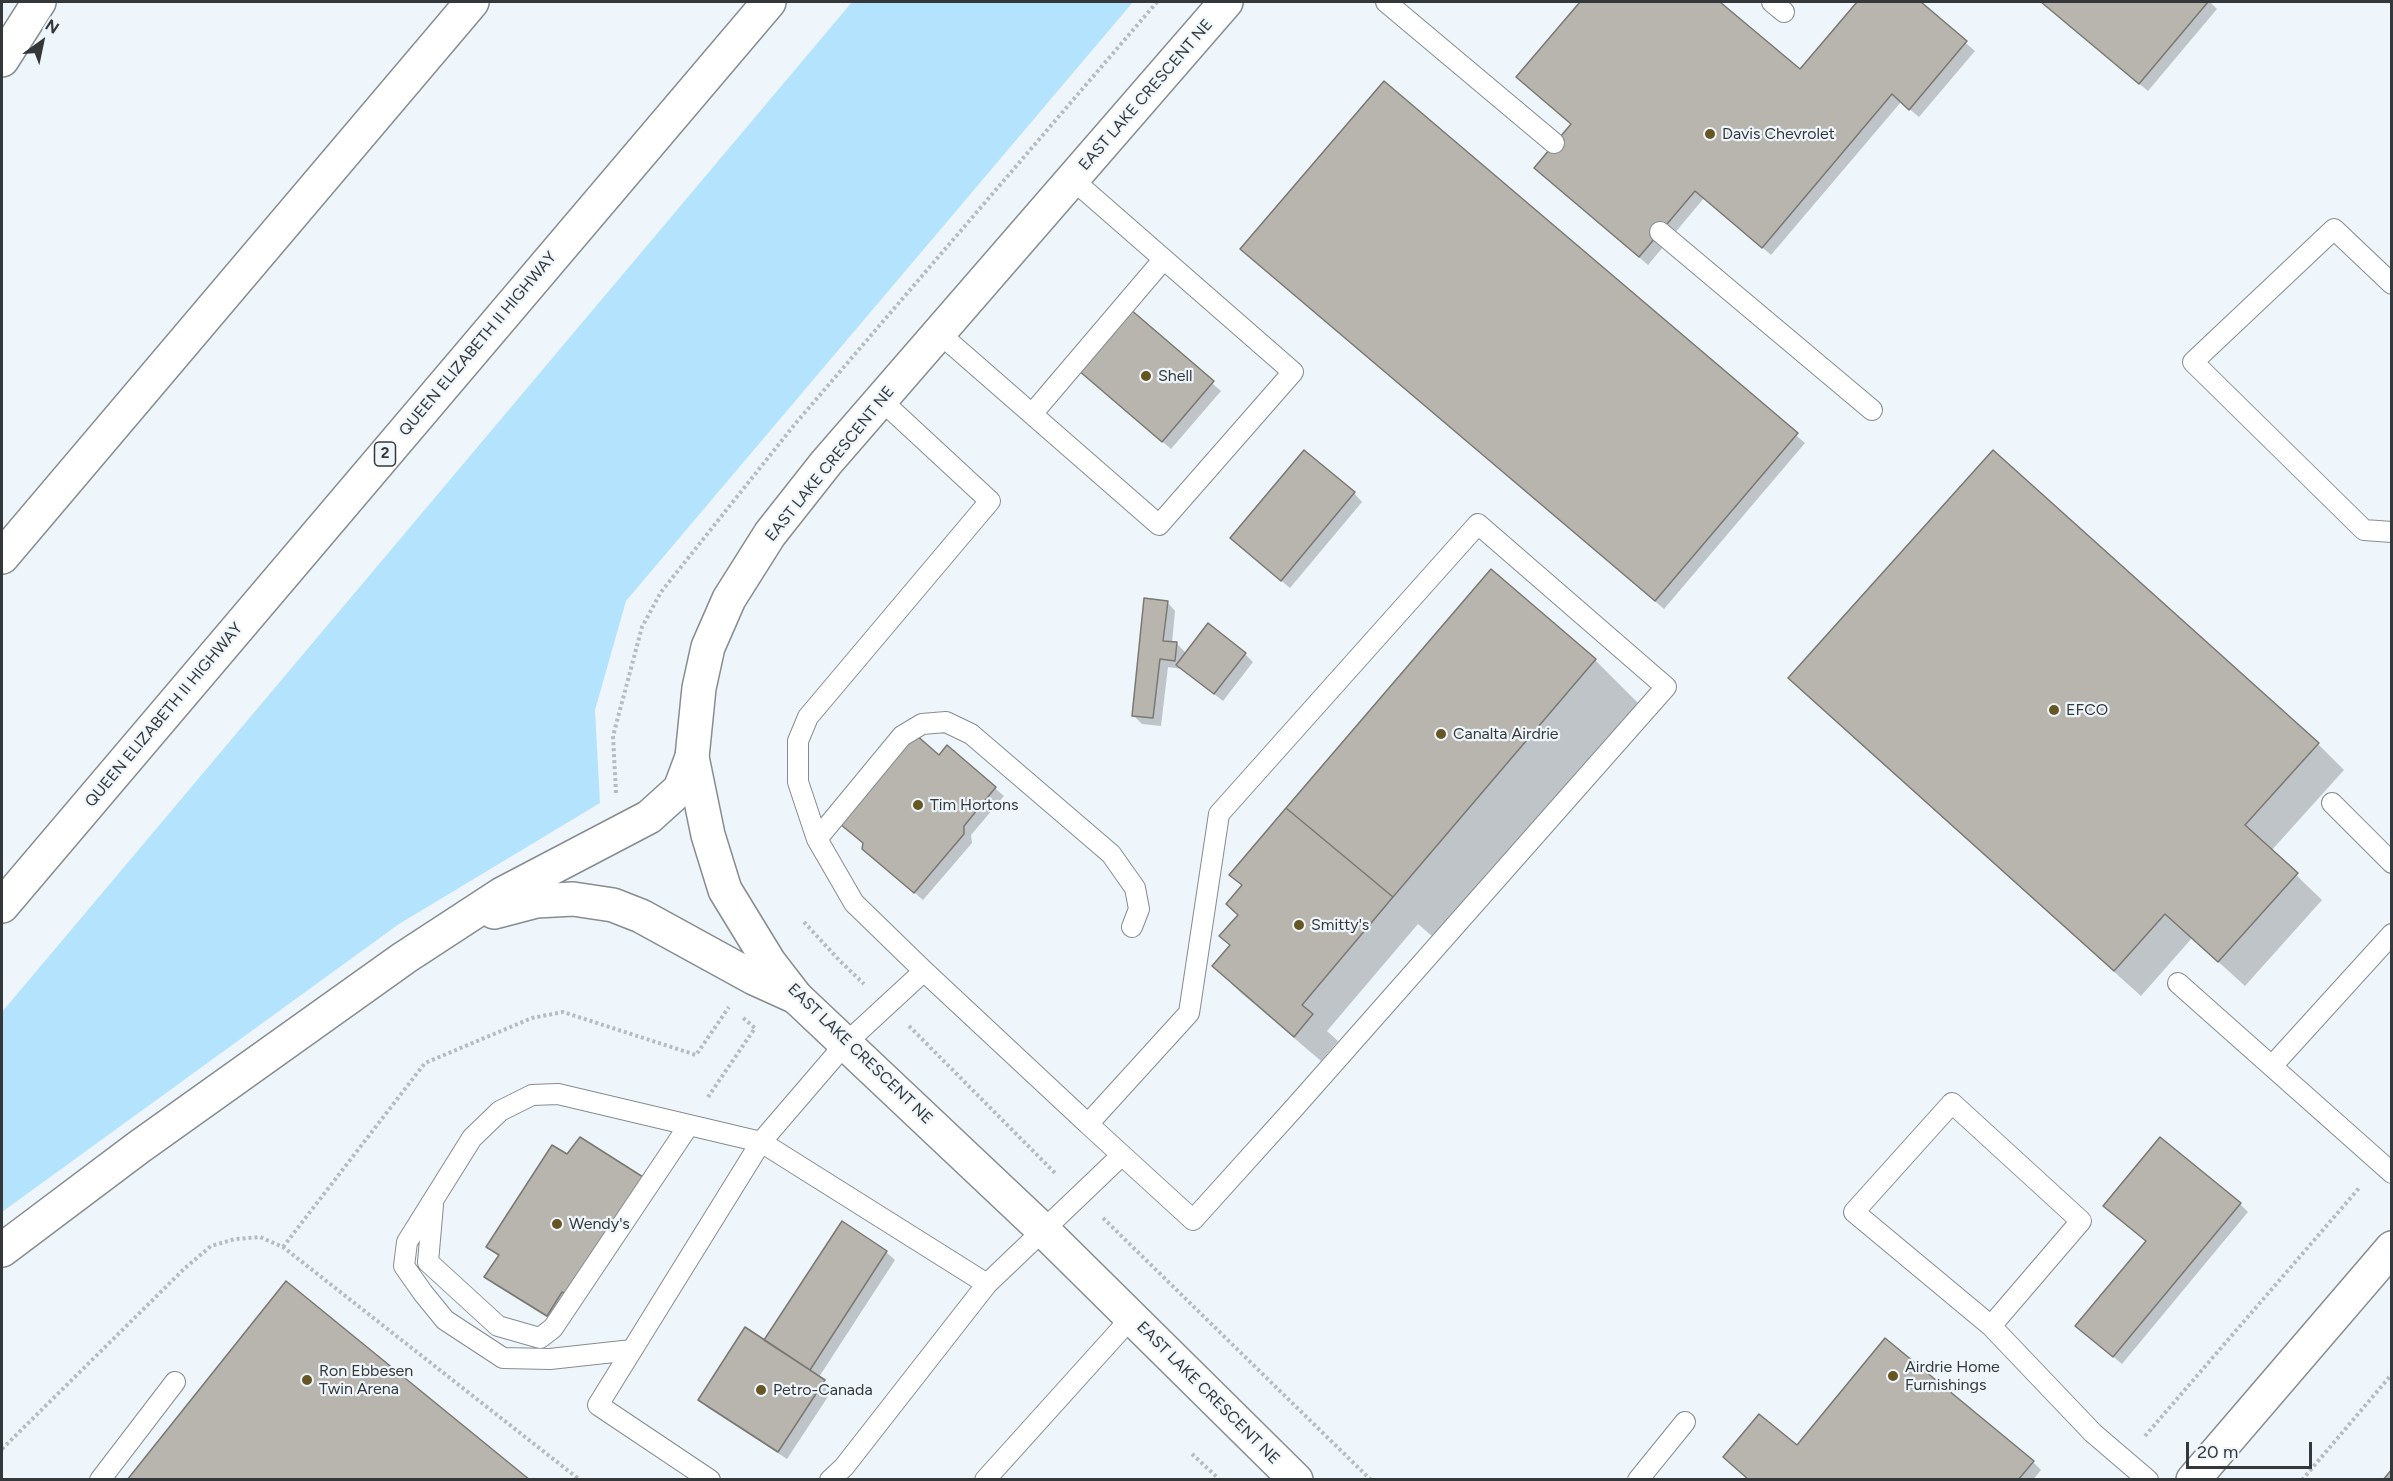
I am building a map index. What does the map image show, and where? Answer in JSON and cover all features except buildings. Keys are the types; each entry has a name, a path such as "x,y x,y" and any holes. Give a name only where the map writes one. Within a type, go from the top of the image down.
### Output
{"main road":[{"path":"2,60 39,2"},
{"path":"2,557 472,2"},
{"name":"QUEEN ELIZABETH II HIGHWAY","path":"2,906 769,2"},
{"name":"EAST LAKE CRESCENT NE","path":"1226,2 826,463 770,534 729,599 708,647 699,688 692,757 708,835 725,890 769,962 796,997 1044,1231 1296,1479"},
{"path":"2,1250 139,1147 404,958 502,894 649,817 680,789 692,757"},
{"path":"404,958 494,912 536,901 573,899 613,905 641,916 754,978 796,997"},
{"path":"2193,1479 2391,1248"}],"lane":[{"path":"1386,2 1554,143"},
{"path":"939,333 1160,525 1293,372 1072,179"},
{"path":"2391,284 2334,229 2193,362 2364,530 2391,532"},
{"path":"1660,232 1872,410"},
{"path":"1032,414 1163,260"},
{"path":"881,400 990,501 808,717 798,741 798,782 817,839 855,903 924,971 1088,1124 1193,1220 1666,687 1478,524 1219,814 1189,1013 1088,1124"},
{"path":"817,839 902,736 922,724 946,722 971,734 1111,854 1135,888 1139,909 1132,927"},
{"path":"2332,803 2391,863"},
{"path":"2272,1066 2391,934"},
{"path":"710,1479 598,1405 761,1142 846,1043 924,971"},
{"path":"2178,983 2386,1168"},
{"path":"632,1350 550,1359 503,1358 446,1320 404,1266 407,1242 472,1138 500,1110 532,1095 558,1094 761,1142 987,1284"},
{"path":"1991,1326 2080,1221 1953,1103 1854,1212 1991,1326 2093,1433 2148,1479"},
{"path":"433,1200 428,1262 498,1326 540,1338 553,1328 689,1125"},
{"path":"830,1479 844,1467 987,1284 1122,1155"},
{"path":"985,1479 1132,1317"},
{"path":"100,1479 175,1382"},
{"path":"1638,1479 1685,1422"}],"path":[{"path":"689,1125 755,1028 729,1006"},
{"path":"2124,1459 2386,1168"},
{"path":"2,1449 194,1260 212,1246 236,1239 261,1237 283,1247 580,1479"},
{"path":"2302,1479 2391,1374"},
{"path":"1192,1454 1217,1479"}],"shaded area":[{"path":"852,2 1133,2 626,601 595,710 600,803 399,924 2,1212 2,1012"}],"place":[{"name":"Davis Chevrolet","path":"1710,134"},
{"name":"Shell","path":"1146,376"},
{"name":"EFCO","path":"2054,710"},
{"name":"Canalta Airdrie","path":"1441,734"},
{"name":"Tim Hortons","path":"918,805"},
{"name":"Smitty's","path":"1299,925"},
{"name":"Wendy's","path":"557,1224"},
{"name":"Airdrie Home Furnishings","path":"1893,1376"},
{"name":"Ron Ebbesen Twin Arena","path":"307,1380"},
{"name":"Petro-Canada","path":"761,1390"}]}
